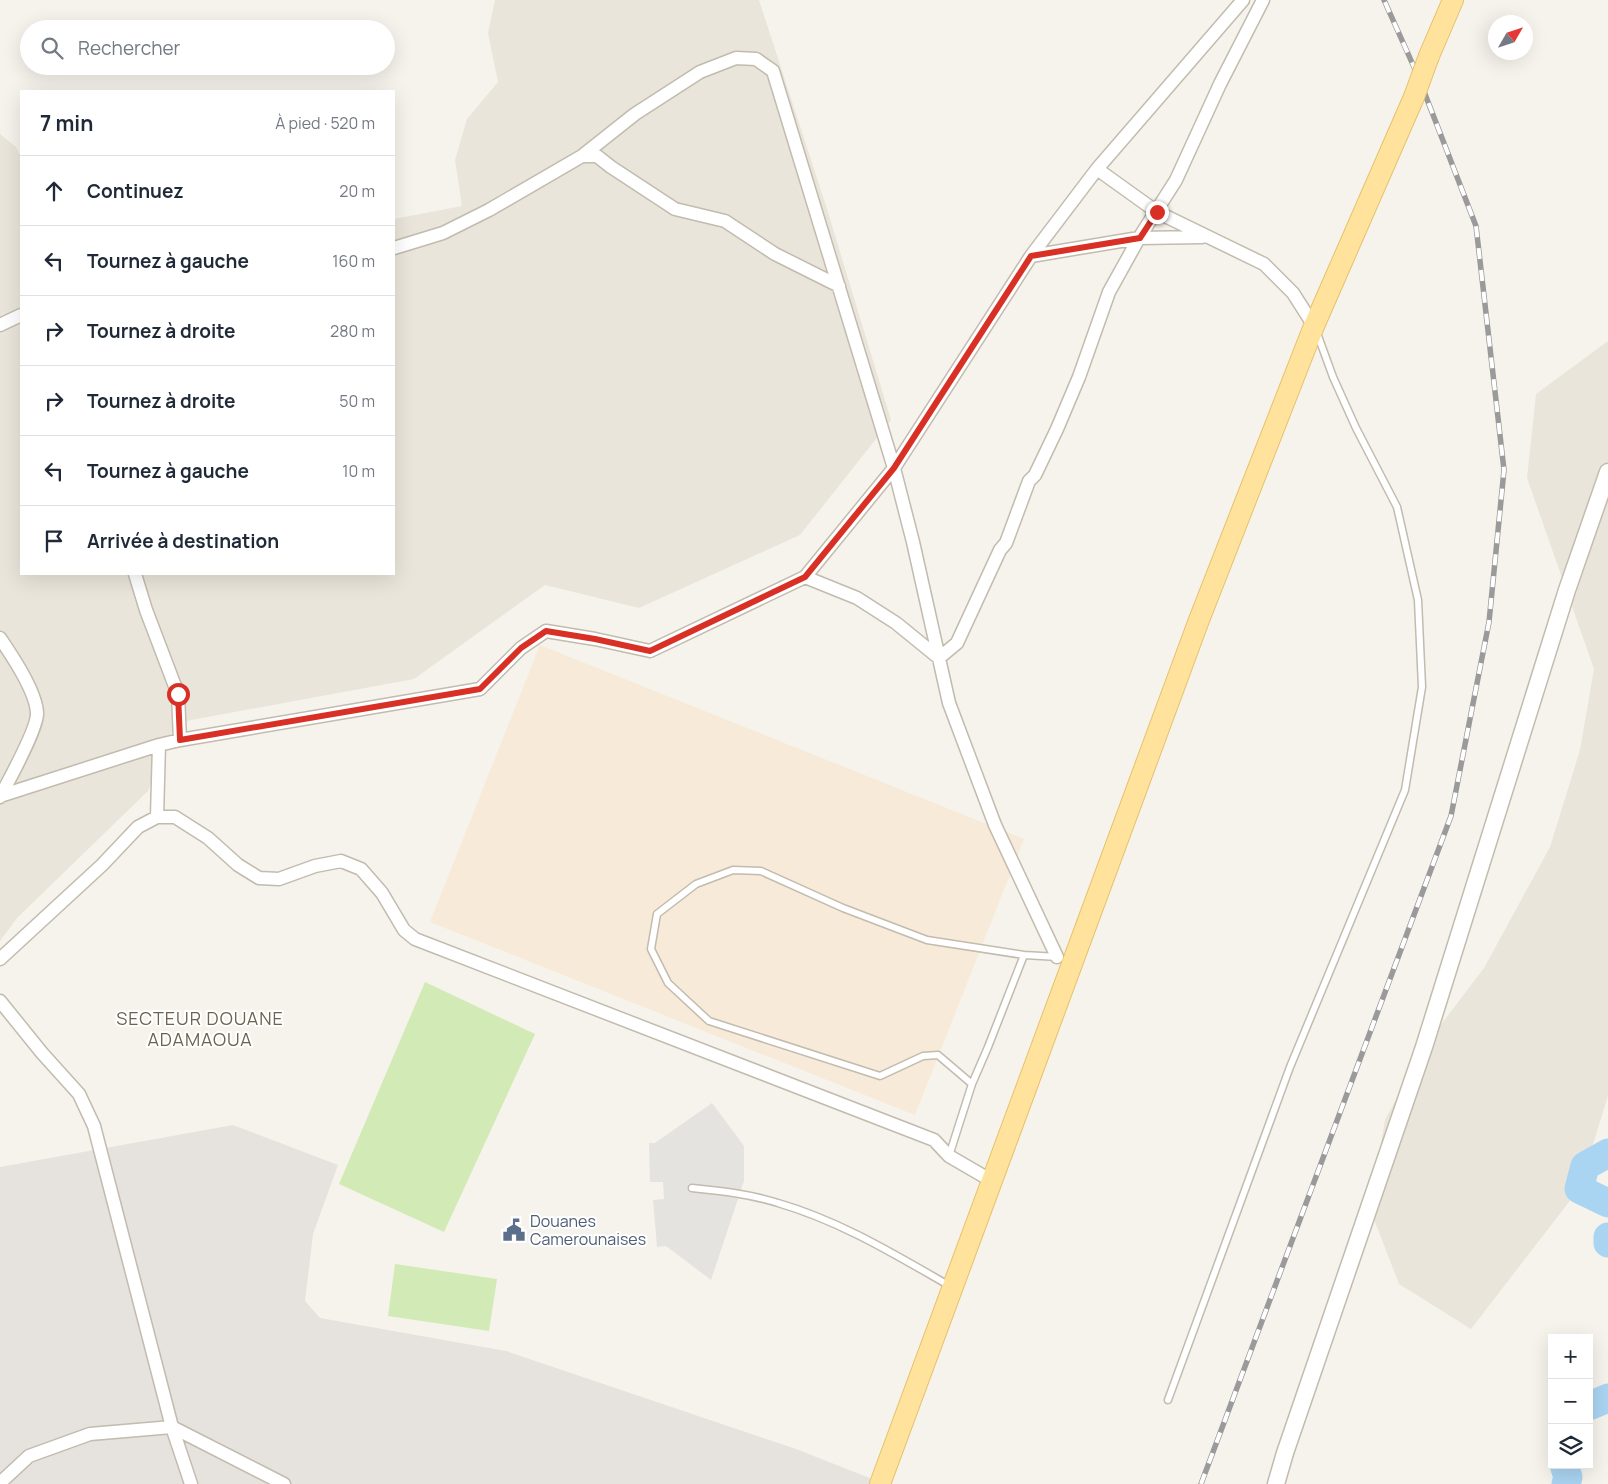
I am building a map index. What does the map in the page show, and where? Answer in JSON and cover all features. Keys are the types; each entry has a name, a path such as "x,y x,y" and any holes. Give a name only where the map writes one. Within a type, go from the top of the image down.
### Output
{"main road":[{"path":"880,1484 992,1181 1065,957 1314,326 1414,96 1453,0"}],"street":[{"path":"0,796 180,740 480,689 521,648 546,631 650,651 805,577 894,468 1031,256 1097,169 1243,0"},
{"path":"939,658 957,644 1000,550 1006,543 1029,481 1035,474 1057,429 1075,386 1109,292 1176,180 1220,84 1263,0"},
{"path":"395,248 450,229 489,210 582,156 635,114 700,72 736,58 756,59 773,71 894,468 949,702 995,825 1065,957"},
{"path":"582,156 596,156 675,209 725,221 775,254 839,286"},
{"path":"1097,169 1157,212 1205,237 1264,264 1293,293 1314,326"},
{"path":"1031,256 1140,238 1205,237"},
{"path":"0,325 20,315"},
{"path":"1276,1484 1291,1434 1424,1047 1567,590 1608,472"},
{"path":"135,575 146,610 178,694 180,740"},
{"path":"805,577 857,598 896,623 939,658"},
{"path":"0,638 17,664 30,690 38,714 28,744 0,796"},
{"path":"157,817 159,745"},
{"path":"0,959 102,866 138,827 157,817 175,817 208,838 238,865 259,878 278,879 315,866 341,861 361,869 382,893 404,930 415,939 934,1140 949,1156 992,1181"},
{"path":"0,1001 42,1054 80,1094 94,1126 172,1427 191,1484"},
{"path":"0,1483 30,1456 90,1434 172,1427 284,1484"}],"lane":[{"path":"1168,1400 1290,1067 1406,790 1422,688 1418,600 1397,507 1356,428 1337,386 1314,326"},
{"path":"972,1084 938,1055 923,1056 880,1076 709,1021 668,983 651,949 657,914 696,884 733,870 761,871 843,908 927,940 1024,955 1065,957"},
{"path":"949,1156 972,1084 1024,955"},
{"path":"692,1188 740,1194 777,1202 814,1215 866,1238 952,1287"}],"shaded area":[{"path":"495,0 759,0 827,209 891,420 800,535 639,608 545,585 414,679 175,723 148,791 17,918 0,941 0,134 16,147 20,155 20,575 395,575 395,219 462,206 455,160 467,119 498,82 488,33"},
{"path":"1608,341 1608,1096 1579,1189 1471,1329 1399,1284 1370,1209 1385,1120 1424,1047 1484,968 1550,847 1580,750 1594,669 1527,478 1536,394"},
{"path":"540,645 1024,839 915,1115 430,922"},
{"path":"712,1103 744,1146 744,1181 711,1280 666,1246 657,1247 653,1200 664,1199 663,1182 650,1182 649,1143 655,1143"},
{"path":"233,1125 338,1165 313,1234 305,1301 320,1318 506,1351 796,1449 885,1484 0,1484 0,1167"}],"green space":[{"path":"425,982 535,1034 444,1232 339,1184"},
{"path":"395,1264 497,1279 489,1331 388,1316"}],"waterway":[{"path":"1608,1153 1585,1166 1579,1189 1608,1203"},
{"path":"1608,1237 1608,1243"},
{"path":"1593,1404 1608,1398"},
{"path":"1565,1469 1568,1477 1566,1484"}],"railway":[{"path":"1201,1484 1451,816 1489,622 1504,470 1476,226 1418,76 1384,0"}],"place":[{"name":"Douanes Camerounaises","path":"514,1230"}],"district":[{"name":"SECTEUR DOUANE ADAMAOUA","path":"200,1028"}],"route":[{"path":"178,694 180,740 480,689 521,648 546,631 650,651 805,577 894,468 1031,256 1140,238 1157,212"}]}
